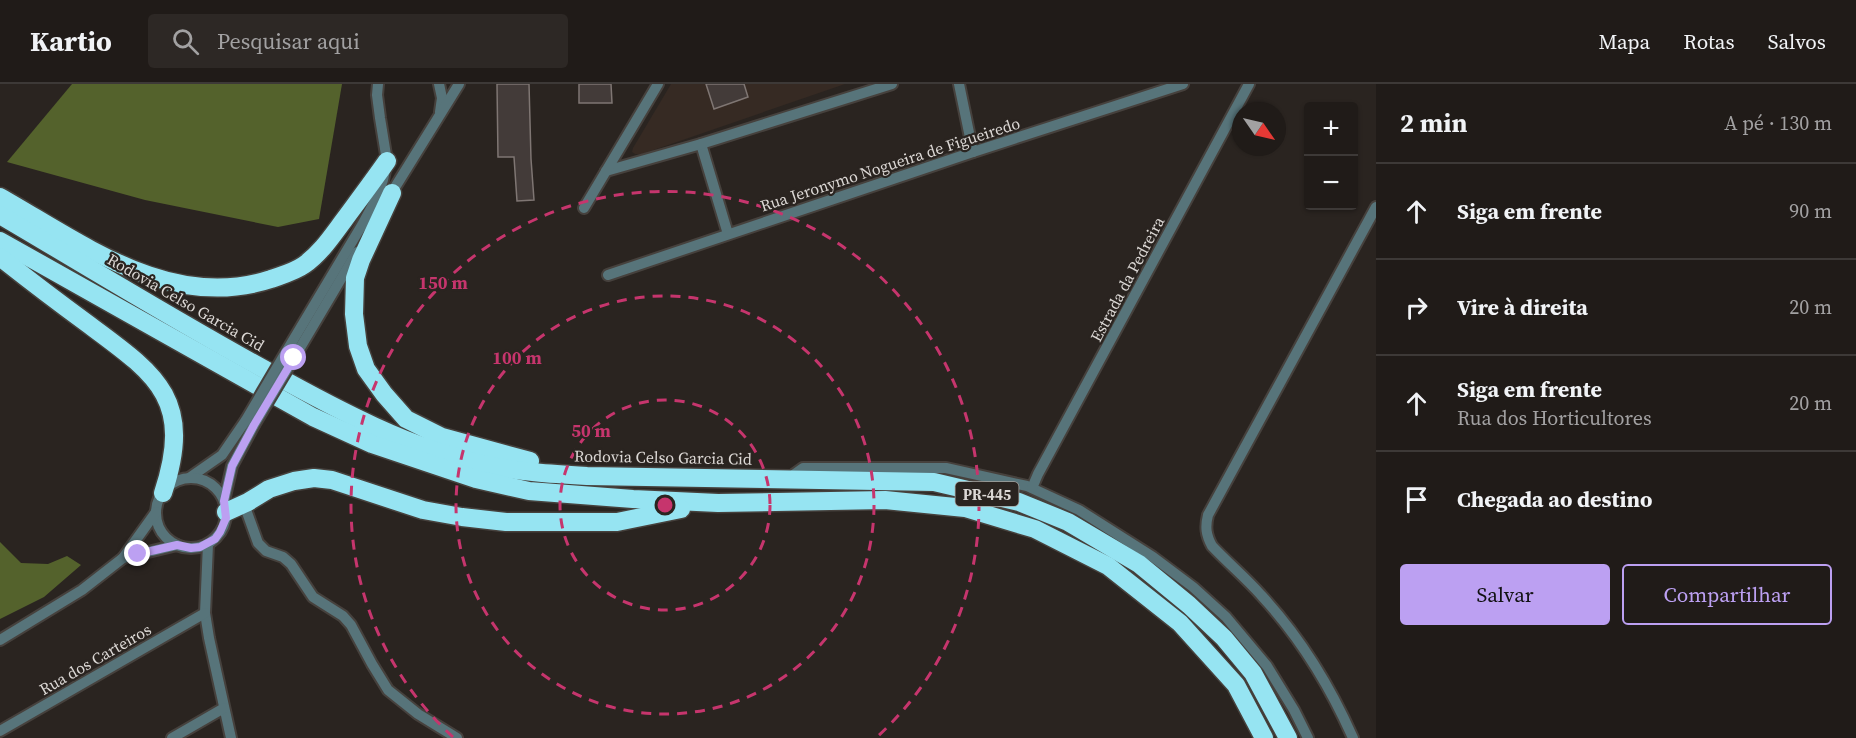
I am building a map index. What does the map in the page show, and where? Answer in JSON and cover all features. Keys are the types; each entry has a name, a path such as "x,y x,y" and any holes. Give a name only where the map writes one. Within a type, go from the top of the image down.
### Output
{"highway":[{"path":"0,197 112,261 143,274 170,283 224,288 260,282 304,265 324,247 387,161"},
{"path":"392,193 355,278 354,314 358,346 366,369 406,419 442,437 587,476"},
{"name":"Rodovia Celso Garcia Cid","path":"0,215 233,353 321,401 435,450 483,464 548,474 587,476 934,482 1019,502 1068,522 1139,564 1189,604 1224,638 1253,673 1288,738"},
{"name":"PR-445","path":"0,241 312,417 372,444 476,479 529,491 633,500 718,503 885,500 965,508 1035,529 1108,567 1180,623 1236,685 1264,738"},
{"path":"0,257 124,350 152,375 164,392 170,408 173,429 171,462 163,493"},
{"path":"225,506 244,504 269,489 294,481 314,478 332,480 423,510 506,522 617,522 718,503"}],"street":[{"path":"290,355 377,197 384,180 387,161 377,95 378,84"},
{"path":"439,84 442,98 440,115"},
{"path":"250,422 222,454 189,478 174,482 163,493 158,502 157,522 161,531 177,545 191,548 208,544 220,532 224,524 232,466 250,422 459,84"},
{"path":"584,208 658,84"},
{"path":"606,171 701,144 892,84"},
{"path":"959,84 973,152"},
{"name":"Rua Jeronymo Nogueira de Figueiredo","path":"608,275 973,152 1184,84"},
{"name":"Estrada da Pedreira","path":"1032,488 1249,84"},
{"path":"701,144 728,234"},
{"path":"1353,738 1333,695 1301,644 1262,595 1212,546 1208,540 1206,527 1208,515 1376,207"},
{"path":"788,479 803,468 946,468 1032,488 1079,510 1127,539 1185,581 1226,617 1267,666 1308,738"},
{"path":"189,478 206,481 220,493 225,506"},
{"path":"244,504 258,543 266,551 283,557 291,564 313,597 347,620 388,690 418,714 457,738"},
{"path":"0,640 82,590 123,558 156,512"},
{"path":"208,544 205,613 231,738"},
{"path":"123,558 177,545"},
{"name":"Rua dos Carteiros","path":"0,731 205,613"},
{"path":"172,738 224,708"}],"shaded area":[{"path":"671,84 845,84 642,154 635,154 632,152 633,148"}],"green space":[{"path":"72,84 342,84 319,219 278,227 145,200 7,162"},
{"path":"0,542 21,563 48,564 67,556 81,565 44,597 0,619"}],"building":[{"path":"497,84 529,84 534,200 517,201 514,157 498,157"},
{"path":"579,84 611,84 612,103 579,103"},
{"path":"706,84 744,84 748,97 714,109"}],"route":[{"path":"138,554 177,545 200,547 215,539 226,518 224,501 232,466 294,358"}]}
